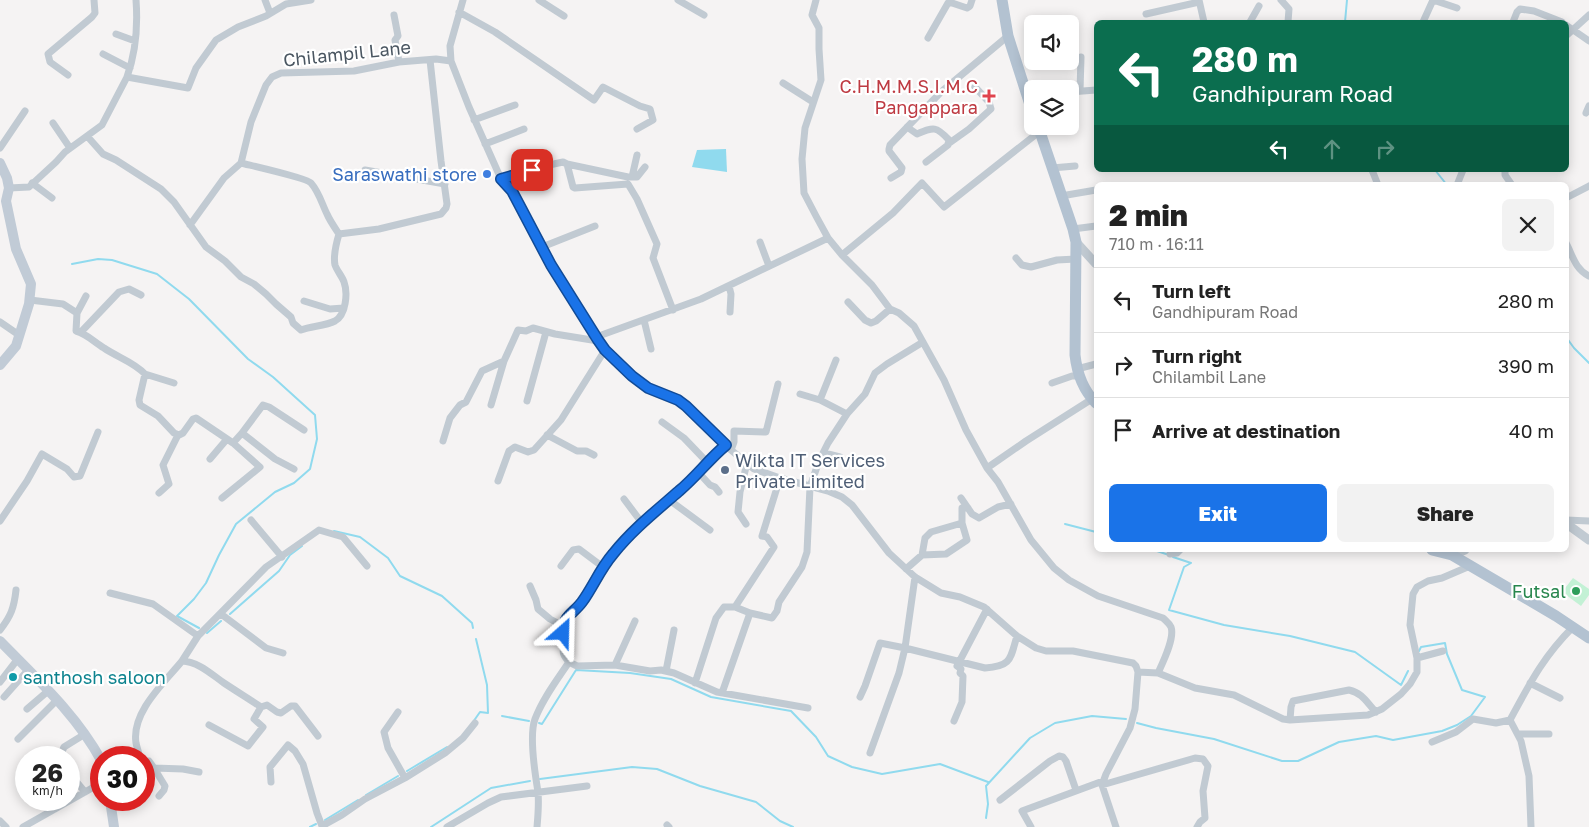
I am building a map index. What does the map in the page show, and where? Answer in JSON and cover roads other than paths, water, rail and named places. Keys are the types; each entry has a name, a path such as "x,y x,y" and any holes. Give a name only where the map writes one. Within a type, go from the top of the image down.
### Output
{"main road":[{"path":"1002,0 1008,36 1025,80"},
{"path":"1040,135 1073,228 1076,242 1075,354 1082,384 1094,401"},
{"path":"0,365 16,346 30,300 31,284 16,249 3,204 9,188 2,170"},
{"path":"1440,552 1452,555 1589,638"},
{"path":"0,641 57,700 92,746"},
{"path":"112,811 114,827"}],"street":[{"path":"68,75 50,62 48,54 92,17 95,13 94,0"},
{"path":"9,188 29,187 70,148 102,125 127,77 133,59 138,24 136,0"},
{"path":"265,0 270,13"},
{"path":"127,77 188,88 196,68 216,40 286,4 312,0"},
{"path":"463,0 450,46 452,61 474,120 501,179 512,191 551,265 605,350 632,376 648,388 678,400 686,406 728,448 754,469 842,497 852,505 889,553 915,577 934,590 973,601 987,609 1017,636 1036,648 1046,651 1074,651 1133,663 1136,666 1138,672 1136,709 1130,728 1103,783 1116,827"},
{"path":"539,0 564,16"},
{"path":"678,0 704,15"},
{"path":"816,0 812,15 819,28 821,80 805,128 802,159 804,193 828,238 842,255 872,285 890,309 899,313 914,326 944,380 966,430 987,468 998,482 1031,540 1054,568 1069,580 1098,596 1162,618 1168,623 1172,629 1171,637 1158,673"},
{"path":"928,38 948,3 967,8 972,0"},
{"path":"1281,0 1289,9 1288,20"},
{"path":"1424,20 1433,0 1457,8"},
{"path":"1146,14 1199,1 1204,20"},
{"path":"1251,20 1259,6"},
{"path":"1515,20 1517,12 1520,10 1534,12 1556,20"},
{"path":"459,12 495,32 594,100 603,87 650,110 653,120 637,129"},
{"path":"394,15 398,36 395,40 398,62"},
{"path":"1589,15 1570,27 1589,41"},
{"path":"116,34 135,41"},
{"path":"891,178 901,172 902,168 889,152 889,146 942,92 1008,36"},
{"path":"103,54 130,68"},
{"path":"1081,57 1080,91 1094,90"},
{"name":"Chilampil Lane","path":"338,234 379,229 441,214 446,208 445,184 430,60"},
{"name":"Chilampil Lane","path":"241,163 251,122 266,85 272,77 281,73 354,71 398,62 452,61"},
{"path":"783,83 813,102"},
{"path":"926,162 991,109 990,102 975,87"},
{"path":"474,120 515,105"},
{"path":"0,148 25,111"},
{"path":"53,124 70,148"},
{"path":"907,127 917,134 933,128 949,140 948,144"},
{"path":"485,144 524,129"},
{"path":"842,255 893,213 922,183 944,207 1031,135"},
{"path":"87,136 103,154 156,184 174,202 190,225 206,247 225,261 241,277 254,284 266,294 291,317 297,328 301,330 333,322 339,318 344,308 345,287 335,264 338,234 321,198 310,182 303,178 241,163 224,178 190,225"},
{"path":"637,154 628,184 654,234 657,244 652,258 673,310"},
{"path":"501,179 559,163 628,179"},
{"path":"567,164 573,187 575,188 637,177 645,167"},
{"path":"1052,168 1076,166"},
{"path":"365,170 445,184"},
{"path":"32,183 52,198"},
{"path":"1569,196 1589,186"},
{"path":"1061,196 1094,190"},
{"path":"542,246 595,226"},
{"path":"1073,228 1094,226"},
{"path":"491,405 504,362 518,330 526,331 533,328 555,334 597,339 701,300 828,238"},
{"path":"760,242 769,266"},
{"path":"1076,242 1094,262"},
{"path":"1569,250 1575,265 1589,276"},
{"path":"1016,258 1022,266 1031,267 1057,260 1076,259"},
{"path":"729,286 731,294 730,312"},
{"path":"81,332 119,292 129,289 141,295"},
{"path":"86,296 77,313 76,331 81,332 104,348 140,368 145,374 174,383"},
{"path":"30,300 63,304 77,313"},
{"path":"304,301 330,309 344,308"},
{"path":"848,302 865,320 871,323 890,309"},
{"path":"644,320 651,349"},
{"path":"0,322 19,335"},
{"path":"528,401 546,332"},
{"path":"695,683 716,618 724,607 735,607 772,618 777,611 779,602 802,567 806,552 810,487 829,441 847,414 864,394 875,373 923,342"},
{"path":"498,482 509,451 515,447 528,452 534,450 561,420 605,350"},
{"path":"820,400 836,360"},
{"path":"443,441 450,418 460,405 466,402 482,370 504,362"},
{"path":"1052,383 1094,365"},
{"path":"145,374 139,400 140,405 158,416 178,435"},
{"path":"778,384 766,432 734,431 734,442 707,462 613,553 581,604 565,620 562,650 569,662 577,666 615,665 650,671 666,671 722,693 808,708"},
{"path":"800,394 820,400 847,414"},
{"path":"987,468 1026,441 1094,401"},
{"path":"210,459 242,433 263,406 269,407 304,430"},
{"path":"159,493 169,484 163,465 178,435 183,433 193,419 196,418 230,441 260,466 222,498"},
{"path":"662,422 684,438 707,462"},
{"path":"0,521 27,481 42,454 67,469 74,477 80,476 98,432"},
{"path":"242,433 275,459 294,469"},
{"path":"547,435 577,452 586,451 594,455"},
{"path":"824,453 840,457"},
{"path":"746,524 738,512 740,492 747,463"},
{"path":"698,472 719,492"},
{"path":"735,607 774,547 767,537 762,536 780,478"},
{"path":"961,498 972,514 979,518 1010,504"},
{"path":"624,499 642,523"},
{"path":"668,499 710,530"},
{"path":"906,569 922,555 946,554 967,540 962,523 962,508 968,508"},
{"path":"251,520 282,557"},
{"path":"1569,520 1589,521"},
{"path":"922,555 925,538 932,532 962,523"},
{"path":"1569,526 1589,540"},
{"path":"137,746 136,741 140,714 149,701 182,661 198,636 266,567 319,530 343,536 367,566"},
{"path":"561,566 573,550 579,549 603,567"},
{"path":"1170,554 1178,552"},
{"path":"1452,555 1460,552"},
{"path":"1138,672 1158,673 1195,688 1234,695 1283,719 1368,715 1376,712 1401,694 1417,672 1417,658 1410,625 1413,594 1417,587 1428,581 1442,578 1470,566"},
{"path":"870,753 899,673 905,648 915,577"},
{"path":"530,586 538,609 550,619 563,626"},
{"path":"0,630 10,618 16,590"},
{"path":"110,593 153,604 198,636"},
{"path":"954,721 962,702 963,676 957,666 987,609"},
{"path":"722,693 750,613"},
{"path":"220,614 266,648 283,653"},
{"path":"615,665 635,621"},
{"path":"1432,742 1456,732 1473,719 1496,724 1510,720 1530,683 1555,645 1573,627"},
{"path":"666,671 674,630"},
{"path":"860,697 880,643 985,668 1003,665 1010,660 1017,636"},
{"path":"1417,658 1443,651"},
{"path":"0,682 18,660"},
{"path":"182,661 190,661 205,668 261,707"},
{"path":"537,827 538,793 533,730 535,719 551,688 569,662"},
{"path":"4,697 28,670"},
{"path":"1530,683 1560,698"},
{"path":"1290,720 1293,701 1349,690 1355,691 1365,698 1376,712"},
{"path":"26,709 48,691"},
{"path":"18,739 57,700"},
{"path":"209,725 248,746 264,727 254,719 261,707 267,705 280,713 291,706 295,706 318,736"},
{"path":"398,712 384,732 388,748 405,778"},
{"path":"1510,720 1521,741 1529,776 1531,827"},
{"path":"271,782 270,767 288,745 295,751 303,764 321,826 405,778 456,745 475,723"},
{"path":"66,746 85,734"},
{"path":"1518,734 1549,734"},
{"path":"1000,800 1059,756 1063,757 1066,761 1076,790"},
{"path":"1031,827 1022,811 1076,790 1195,758 1203,759 1208,766 1204,791 1205,813 1204,818 1197,827"},
{"path":"155,768 183,769 199,772"},
{"path":"155,770 165,786 159,796"},
{"path":"447,827 500,798 587,786"},
{"path":"80,787 85,792"},
{"path":"80,795 90,789"},
{"path":"23,827 51,811"},
{"path":"0,821 6,827"}],"water":[{"path":"726,149 727,172 692,167 697,150"}],"waterway":[{"path":"1345,20 1347,0"},
{"path":"1437,172 1445,182"},
{"path":"72,264 98,259 112,260 157,274 189,299 248,359 273,377 315,415 317,439 310,469 294,483 275,492 236,524 206,583 194,599 177,616 199,628"},
{"path":"1569,341 1589,363"},
{"path":"1065,524 1094,531"},
{"path":"334,531 360,537 388,558 400,576 442,596 472,623 473,628"},
{"path":"230,614 279,571 290,555 302,546"},
{"path":"1160,552 1169,555"},
{"path":"1173,557 1191,563 1184,567 1169,610 1224,625 1290,636 1355,652 1401,685 1408,671"},
{"path":"207,633 221,621"},
{"path":"476,639 487,685 488,713"},
{"path":"1137,723 1214,739 1282,761 1298,761 1339,742 1376,736 1393,740 1442,731 1457,725 1471,716 1485,697 1462,690 1447,654 1445,643 1421,647 1419,651"},
{"path":"539,723 542,724 576,670 630,673 671,679 711,697 791,711 816,737 828,756 852,767 882,774 940,764 988,782"},
{"path":"473,722 480,712 488,713"},
{"path":"502,716 529,721"},
{"path":"986,818 988,804 986,786 1030,738 1055,723 1092,716 1126,719"},
{"path":"407,771 447,747"},
{"path":"540,779 632,767 657,769 700,786 756,802 780,821 793,827"},
{"path":"366,795 398,776"},
{"path":"431,827 491,788 530,781"},
{"path":"325,820 358,800"},
{"path":"310,827 316,824"}],"place":[{"name":"C.H.M.M.S.I.M.C Pangappara","path":"989,96"},
{"name":"Saraswathi store","path":"487,174"},
{"name":"Wikta IT Services Private Limited","path":"725,470"},
{"name":"Futsal","path":"1576,591"},
{"name":"santhosh saloon","path":"13,677"}]}
